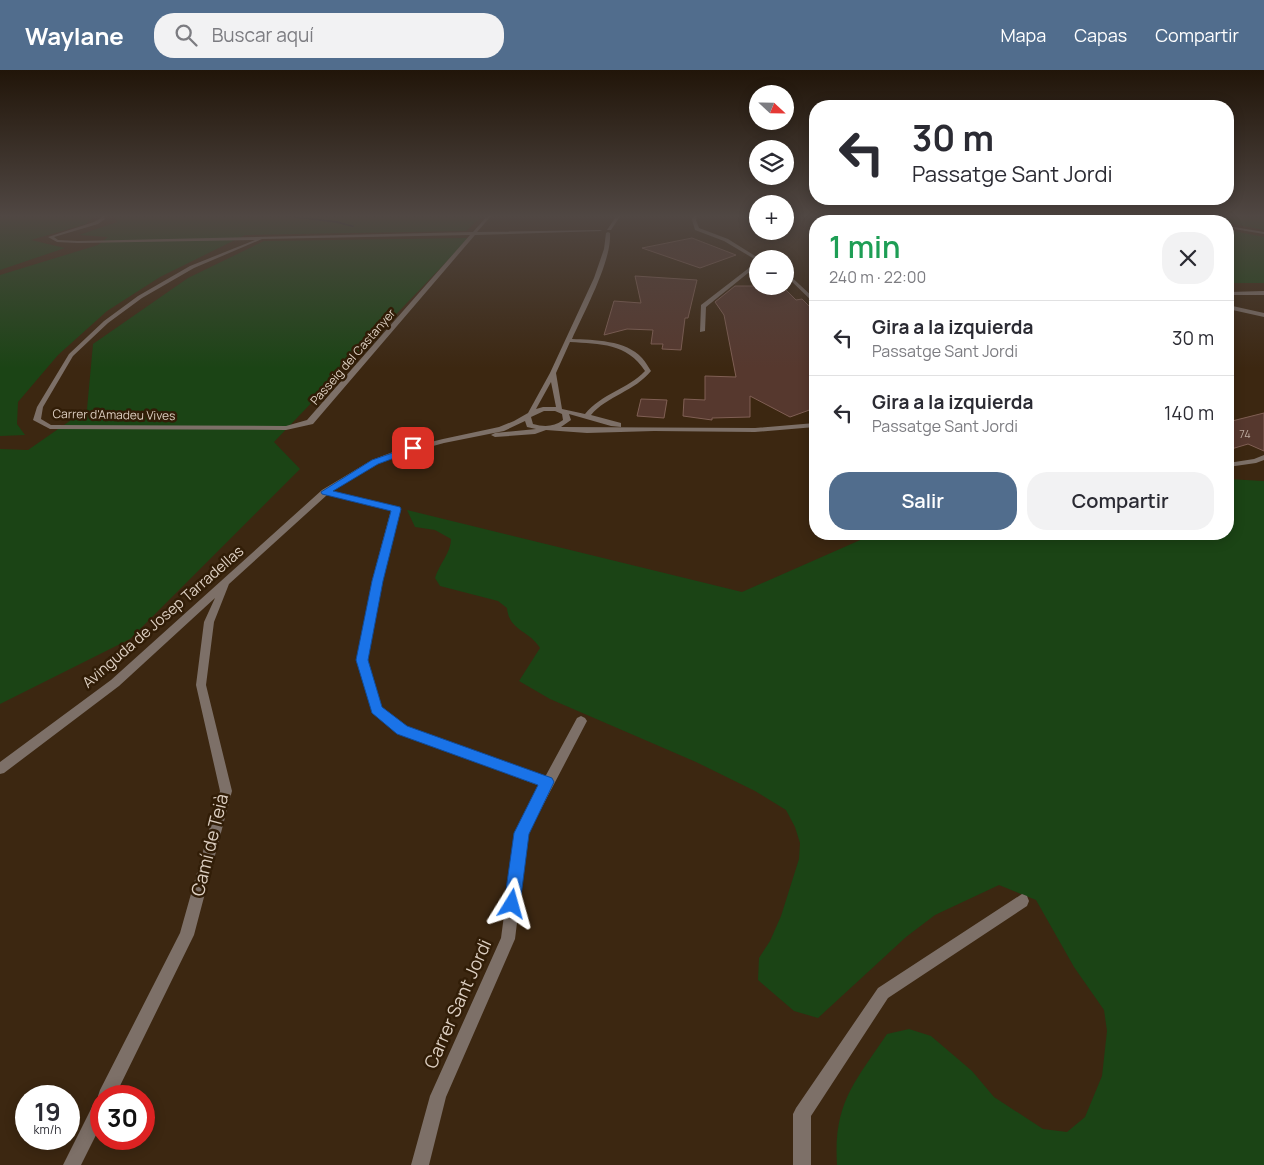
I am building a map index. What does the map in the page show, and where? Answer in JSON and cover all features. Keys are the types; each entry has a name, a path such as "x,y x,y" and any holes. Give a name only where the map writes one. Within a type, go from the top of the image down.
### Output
{"street":[{"name":"Carrer d'Amadeu Vives","path":"194,266 140,297 106,322 71,355 40,407 37,420 50,427 118,428 286,428 310,422"},
{"name":"Passeig del Castanyer","path":"310,422 444,266"},
{"path":"599,266 597,278 553,373 527,419 530,424 564,431 654,429 786,430 809,426"},
{"path":"702,331 703,306 749,268"},
{"path":"794,281 809,296"},
{"path":"1234,294 1264,293"},
{"path":"1234,308 1264,315"},
{"path":"568,340 598,343 624,350 638,357 648,370 640,382 602,402 590,410 586,417"},
{"path":"462,438 534,432 564,423 567,416 560,410 553,373"},
{"path":"462,438 501,429 517,423 530,414 542,409 571,411 621,426 654,429"},
{"name":"Avinguda de Josep Tarradellas","path":"0,769 115,683 325,492 375,462 425,445 462,438"},
{"path":"1234,464 1256,461 1264,457"},
{"path":"325,492 396,509 377,581 362,660 377,710 402,730 547,782"},
{"name":"Camí de Teià","path":"112,1085 187,935 226,791 201,684 209,622 226,581"},
{"name":"Carrer Sant Jordi","path":"420,1165 438,1096 508,939 522,833 547,782 582,721"},
{"path":"802,1165 802,1114 883,993 1022,901"},
{"path":"72,1165 90,1129"}],"green space":[{"path":"0,266 12,266 0,270"},
{"path":"29,266 182,266 160,277 107,311 58,355 18,402 17,424 25,435 0,436 0,275"},
{"path":"212,266 442,266 274,442 300,469 130,639 0,704 0,449 28,450 87,409 93,344 188,278"},
{"path":"1234,266 1264,266 1264,283 1234,283"},
{"path":"1234,479 1264,481 1264,1165 837,1165 839,1125 848,1094 887,1034 909,1029 931,1036 972,1071 994,1097 1043,1129 1067,1132 1085,1117 1102,1076 1107,1031 1104,1010 1074,967 1036,900 999,885 935,915 906,937 818,1018 794,1011 758,980 759,958 770,941 781,916 799,859 800,843 795,827 786,810 755,791 696,762 550,699 519,681 540,648 536,642 515,626 511,621 507,608 498,601 440,586 435,578 449,549 451,539 435,530 415,527 407,510 742,592 860,540 1234,540"}],"building":[{"path":"635,276 697,280 688,318 685,318 681,350 662,349 663,344 651,344 653,330 627,329 604,335 614,301 641,303"},
{"path":"735,286 749,286 749,295 791,295 796,300 802,299 809,306 809,410 790,417 750,396 750,417 712,418 712,420 683,416 684,399 705,400 705,376 736,377 724,315 715,302"},
{"path":"641,399 667,400 664,418 637,416"},
{"path":"1264,413 1264,451 1248,444 1234,448 1234,420"}],"route":[{"path":"413,448 375,462 325,492 396,509 377,581 362,660 377,710 402,730 547,782 522,833 512,904"}]}
